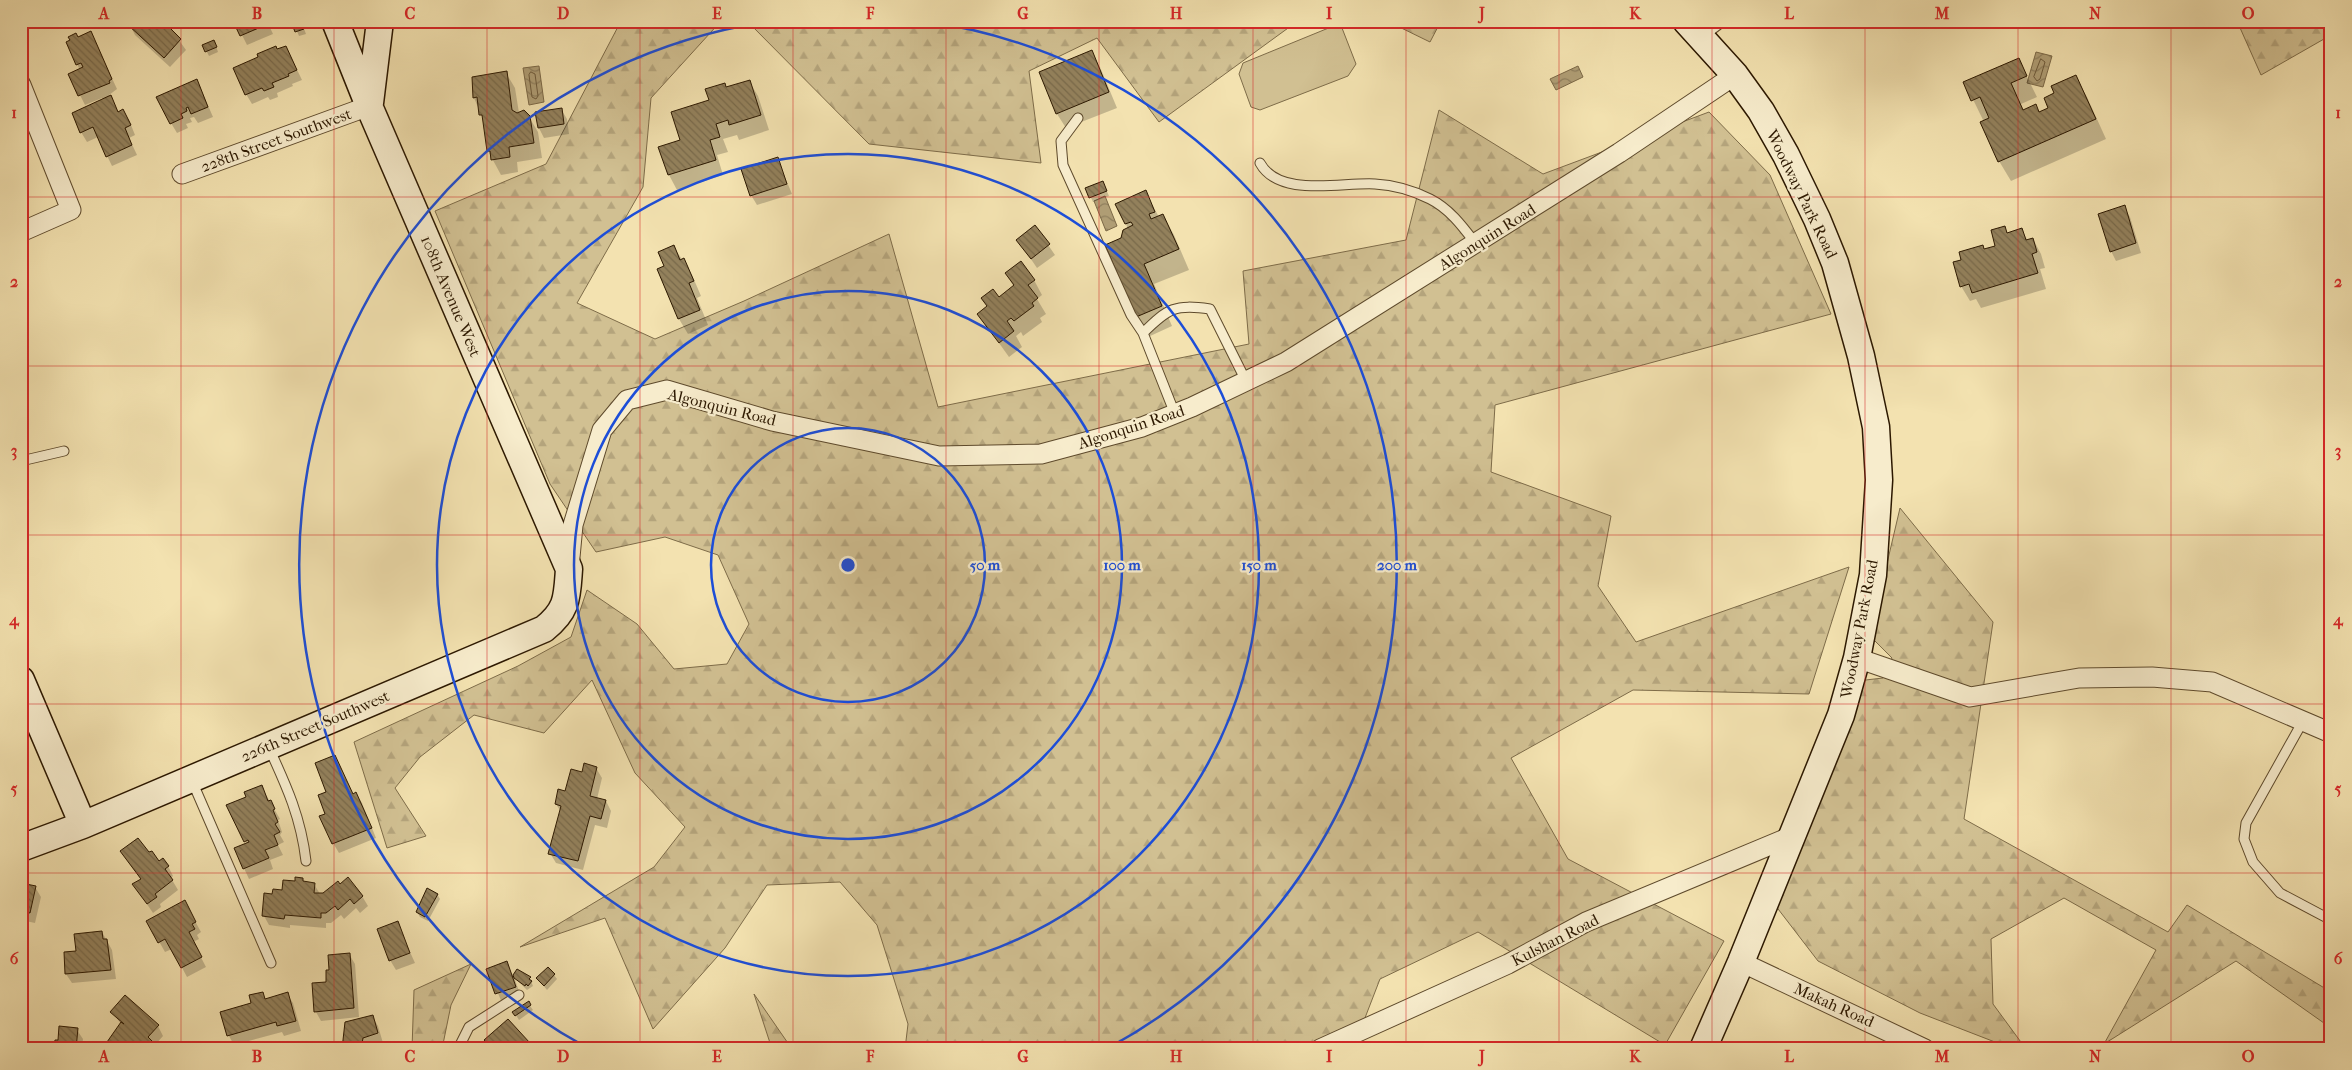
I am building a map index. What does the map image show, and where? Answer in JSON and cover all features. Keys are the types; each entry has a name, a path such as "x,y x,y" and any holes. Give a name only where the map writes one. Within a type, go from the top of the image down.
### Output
{"street":[{"path":"369,106 380,21"},
{"name":"Woodway Park Road","path":"1700,25 1761,111 1786,155 1817,219 1835,263 1859,346 1876,427 1879,480 1873,575 1857,658 1841,715 1741,962 1703,1049"},
{"path":"340,31 377,48"},
{"name":"108th Avenue West","path":"340,31 369,106 569,569"},
{"name":"Algonquin Road","path":"569,569 573,525 602,430 627,400 667,390 772,420 939,456 1041,454 1142,427 1175,414 1286,362 1619,154 1735,75"},
{"path":"21,86 71,210 21,232"},
{"name":"228th Street Southwest","path":"182,174 369,106"},
{"name":"226th Street Southwest","path":"21,848 83,825 544,628 556,619 566,603 569,569"},
{"path":"1857,658 1970,697 2079,678 2152,676 2212,682 2331,734"},
{"path":"21,680 83,825"},
{"name":"Kulshan Road","path":"1320,1049 1508,964 1586,922 1792,836"},
{"name":"Makah Road","path":"1741,962 1926,1049"}],"lane":[{"path":"1078,118 1061,141 1062,165 1131,315 1143,334 1175,414"},
{"path":"1260,163 1264,170 1274,179 1294,184 1314,186 1376,184 1400,188 1430,199 1450,212 1476,244"},
{"path":"1143,334 1162,314 1186,306 1210,309 1246,381"},
{"path":"21,461 64,451"},
{"path":"2303,721 2246,823 2244,838 2253,862 2280,893 2331,920"},
{"path":"268,746 300,822 306,861"},
{"path":"191,779 271,963"},
{"path":"458,1049 469,1027 519,995"}],"green space":[{"path":"621,21 721,21 651,98 643,187 577,303 655,339 744,301 889,234 938,407 1249,344 1243,271 1406,240 1439,110 1543,174 1709,112 1770,175 1831,314 1495,405 1491,472 1611,516 1598,586 1636,642 1849,567 1809,694 1633,690 1511,758 1568,859 1724,941 1665,1045 1478,932 1380,979 1353,1049 905,1049 908,1024 877,925 840,882 767,885 725,948 653,1029 605,918 520,947 654,867 685,827 635,773 592,680 544,733 474,715 420,757 395,788 426,836 387,848 354,742 518,666 571,637 587,590 637,624 674,669 727,664 749,624 718,555 665,537 596,552 550,484 435,211 546,164"},
{"path":"747,21 1294,21 1295,23 1159,122 1097,38 1029,71 1041,163 869,144"},
{"path":"1387,21 1441,21 1430,42"},
{"path":"2237,21 2331,21 2331,35 2261,75"},
{"path":"1331,27 1342,28 1356,64 1348,76 1260,110 1251,107 1239,74 1243,63"},
{"path":"1900,508 1993,622 1964,819 2168,932 2187,905 2331,992 2331,1028 2236,961 2104,1044 2156,950 2064,898 1991,939 1993,1004 2026,1049 2013,1049 1920,1013 1818,961 1775,905 1857,681 1883,678 1892,658 1870,636"},
{"path":"471,964 451,1005 442,1049 412,1049 414,990"},
{"path":"754,994 792,1049 772,1049"}],"water":[{"path":"2036,52 2052,56 2043,87 2027,83"},
{"path":"539,66 544,102 529,105 523,68"},
{"path":"1578,66 1583,77 1556,90 1550,79"},
{"path":"1105,196 1117,226 1106,231 1094,201"}],"building":[{"path":"131,21 166,21 170,25 169,27 181,39 164,58 128,25"},
{"path":"233,21 267,21 268,24 240,36"},
{"path":"301,21 304,29 295,32 292,24"},
{"path":"91,31 112,79 109,81 110,83 78,96 68,74 83,67 81,63 76,65 66,42 70,40 68,37 76,33 78,37"},
{"path":"214,40 217,47 205,52 202,45"},
{"path":"276,46 277,49 286,46 297,70 288,74 289,76 272,83 274,87 264,91 262,88 245,95 233,68 258,57 257,54"},
{"path":"1092,50 1109,92 1056,114 1039,72"},
{"path":"2019,58 2027,76 2011,83 2023,110 2036,104 2039,112 2048,108 2044,98 2054,93 2051,86 2076,75 2096,119 1998,162 1980,122 1989,118 1980,97 1971,101 1963,82"},
{"path":"507,71 512,110 517,113 524,110 530,116 534,143 509,147 510,157 491,160 490,151 487,151 482,115 479,115 477,97 473,98 472,77"},
{"path":"197,79 208,107 191,114 188,107 186,108 187,111 181,114 183,118 170,124 156,97"},
{"path":"750,80 761,115 729,125 728,120 716,124 720,137 710,140 716,160 668,175 658,147 680,140 671,112 709,100 705,89 725,83 726,87"},
{"path":"111,95 118,112 123,109 131,125 125,128 132,145 106,157 93,127 80,133 72,113"},
{"path":"562,108 564,124 538,128 535,112"},
{"path":"778,157 787,184 750,196 741,169"},
{"path":"1103,181 1107,191 1089,198 1085,188"},
{"path":"1146,190 1155,212 1149,214 1151,219 1163,214 1179,249 1144,264 1162,306 1136,317 1105,245 1121,238 1123,230 1133,225 1131,222 1125,224 1115,204"},
{"path":"2125,205 2136,243 2110,252 2098,214"},
{"path":"1035,225 1050,244 1031,259 1016,240"},
{"path":"2005,226 2007,233 2022,228 2026,240 2033,238 2037,252 2032,254 2038,273 1972,293 1969,284 1960,287 1953,262 1961,260 1959,252 1983,245 1984,249 1995,246 1991,230"},
{"path":"674,245 680,260 684,258 694,281 689,283 700,310 678,319 657,269 664,266 658,252"},
{"path":"1021,261 1035,280 1028,285 1038,298 1032,303 1034,306 1014,321 1011,318 1007,321 1014,331 999,343 977,314 987,306 981,298 993,289 999,297 1014,285 1005,273"},
{"path":"335,755 353,794 356,792 372,828 332,844 319,816 325,814 318,795 326,792 315,763"},
{"path":"584,763 597,767 590,796 606,800 601,819 590,816 578,861 548,854 561,806 555,804 558,789 565,791 571,769 582,772"},
{"path":"262,785 268,801 271,800 275,809 273,810 278,822 275,824 280,832 274,835 278,845 265,850 269,858 243,869 234,848 249,842 248,840 244,842 226,805 246,797 244,792"},
{"path":"138,838 149,852 152,851 159,861 163,858 169,866 165,869 173,880 155,894 157,897 147,904 132,884 141,879 120,851"},
{"path":"295,877 303,878 303,881 315,883 314,893 323,893 338,881 340,884 348,877 363,896 354,904 350,899 338,910 335,906 326,913 321,913 321,918 285,915 284,919 262,916 264,893 272,894 273,889 282,890 283,880 295,881"},
{"path":"21,883 36,886 30,913 21,911"},
{"path":"427,888 438,894 425,917 416,912"},
{"path":"185,900 196,922 192,924 195,929 189,932 202,957 181,968 165,939 158,943 146,921"},
{"path":"398,921 410,953 389,961 377,929"},
{"path":"102,931 103,939 107,939 111,970 65,974 64,952 76,951 74,934"},
{"path":"350,953 354,1008 314,1012 312,983 326,982 326,970 329,970 328,955"},
{"path":"507,961 516,987 495,994 486,969"},
{"path":"548,967 555,974 544,986 536,978"},
{"path":"517,969 531,977 529,979 532,981 528,986 514,978 513,975"},
{"path":"263,992 265,999 288,992 296,1021 277,1026 276,1022 227,1036 220,1012 251,1003 249,995"},
{"path":"125,995 159,1025 148,1037 152,1041 145,1049 114,1049 107,1042 121,1022 124,1024 110,1012"},
{"path":"529,1001 531,1005 515,1016 512,1012"},
{"path":"373,1015 378,1033 363,1038 361,1049 342,1049 345,1022"},
{"path":"508,1019 530,1043 524,1049 492,1049 484,1040"},
{"path":"59,1026 78,1028 76,1049 21,1049 21,1043 57,1048 54,1046 55,1040 58,1040"}]}
